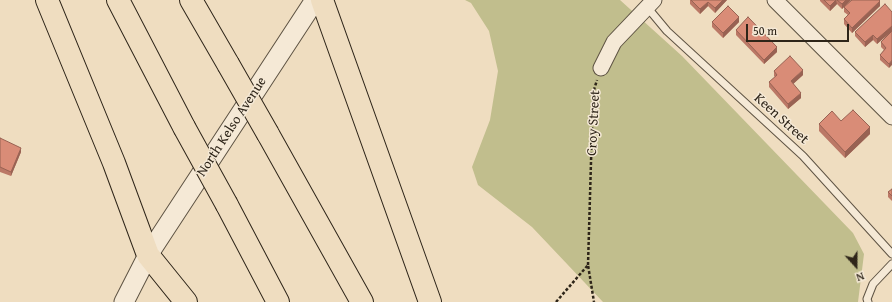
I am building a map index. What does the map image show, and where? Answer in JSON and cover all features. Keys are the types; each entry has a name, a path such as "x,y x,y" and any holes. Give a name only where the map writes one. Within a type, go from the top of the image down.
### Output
{"highway":[{"path":"47,0 114,163 148,255 186,302"},
{"path":"118,0 278,302"},
{"path":"191,0 362,302"},
{"path":"322,0 430,302"}],"street":[{"name":"North Kelso Avenue","path":"124,302 148,255 315,0"},
{"path":"775,0 892,117"},
{"path":"600,68 614,42 651,4"}],"lane":[{"name":"Keen Street","path":"651,4 667,32 803,156 892,254"},
{"path":"868,302 867,299 873,284 892,264"}],"path":[{"name":"Croy Street","path":"594,302 588,266 593,93 600,68"},
{"path":"556,302 588,266"}],"shaded area":[{"path":"465,0 620,0 682,56 853,233 864,254 858,302 603,302 532,227 478,185 472,167 490,120 498,71 489,31 471,3"}],"building":[{"path":"691,0 723,0 715,8 708,2 700,9"},
{"path":"824,0 836,0 830,6"},
{"path":"837,0 846,0 842,4"},
{"path":"852,0 880,1 852,28 844,19 850,13 844,7"},
{"path":"885,4 892,12 892,26 877,39 873,35 865,42 855,32"},
{"path":"728,6 739,17 723,33 712,22"},
{"path":"748,17 777,47 764,60 736,30"},
{"path":"892,31 892,60 889,64 880,55 886,48 881,42"},
{"path":"790,56 803,70 791,81 801,93 788,104 769,82 777,75 774,71"},
{"path":"853,110 870,127 845,152 819,124 832,111 841,121"},
{"path":"0,138 21,148 11,172 0,167"},
{"path":"892,189 892,196 888,192"}]}
